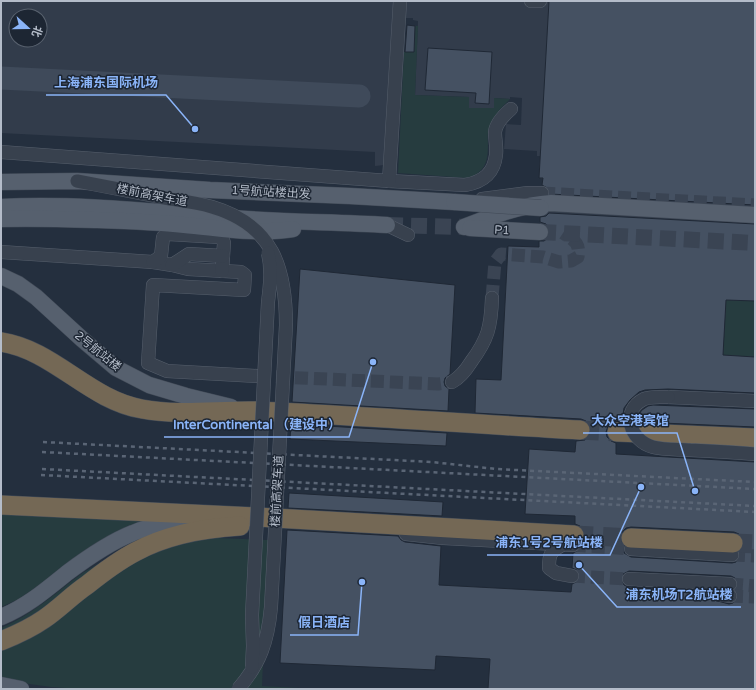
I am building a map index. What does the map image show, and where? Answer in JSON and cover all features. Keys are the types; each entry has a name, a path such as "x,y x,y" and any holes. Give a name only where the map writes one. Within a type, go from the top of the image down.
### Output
{"highway":[{"path":"1,342 35,353 109,398 129,406 164,412 255,411 580,430"},
{"path":"617,432 755,438"},
{"path":"1,505 354,522 570,542"},
{"path":"1,641 20,634 45,619 87,585 122,560 134,552 155,543 202,530 317,520"},
{"path":"631,543 732,549"}],"main road":[{"path":"1,174 78,181"},
{"name":"1号航站楼出发","path":"1,182 78,181 454,202 541,201"},
{"name":"P1","path":"540,232 464,227 502,212 537,204 551,203 755,214"},
{"path":"1,207 51,205 170,212 233,218 387,225"},
{"path":"184,225 233,218"},
{"path":"1,219 48,219 184,225 221,229 268,231 291,229 330,222"},
{"name":"2号航站楼","path":"1,276 18,284 36,296 83,340 116,368 149,385 216,404 255,411"},
{"path":"1,617 16,611 35,599 68,572 107,546 132,533 161,524 193,519 257,517"},
{"path":"1,685 21,689"}],"street":[{"path":"389,181 400,1"},
{"path":"531,1 540,2"},
{"path":"1,152 389,181 465,185 480,181 490,173 496,154 495,132 497,125 505,114 511,109"},
{"name":"楼前高架车道","path":"78,181 211,207 233,215 246,223 264,239 274,256 282,280 286,308 286,325 271,607 266,639 258,661 251,673 238,689"},
{"path":"387,225 408,235"},
{"path":"153,262 161,256 163,237 168,234 221,238 224,243 222,271"},
{"name":"楼前高架车道","path":"251,673 253,646 252,614 270,279 269,258 264,239"},
{"path":"1,252 153,262 172,265 188,270 241,272 245,275 244,290 152,286 148,363 167,371 258,376"},
{"path":"172,265 189,254 223,256"},
{"path":"452,382 458,379 483,346 488,332 492,298"},
{"path":"755,401 652,397 643,400 636,406 631,414 630,421 633,432 638,440 654,447 755,454"},
{"path":"570,542 553,550 549,558 549,568 556,573 572,576"},
{"path":"629,579 726,591"}],"shaded area":[{"path":"1,1 755,1 755,251 539,240 543,179 539,178 540,156 537,156 537,151 504,149 506,124 521,125 522,98 495,98 494,108 469,108 469,97 415,95 418,21 413,20 413,18 394,18 384,165 375,166 375,152 1,133"}],"green space":[{"path":"415,26 418,26 415,95 469,97 469,108 494,108 494,98 510,99 497,113 490,125 488,132 486,162 481,170 473,176 467,178 398,173 404,52 414,52"},
{"path":"726,300 755,301 755,357 723,355"},
{"path":"1,512 149,519 58,572 19,599 1,607"},
{"path":"218,538 268,540 262,686 318,689 80,689 51,687 1,680 1,646 133,560 175,544"},
{"path":"106,559 85,580 1,636 1,628 22,618 80,574"}],"building":[{"path":"549,1 755,1 755,205 550,194 549,189 542,185 543,178 539,178"},
{"path":"407,25 415,26 414,52 405,52"},
{"path":"428,48 492,52 489,104 475,103 476,93 425,90"},
{"path":"549,213 755,224 755,301 726,300 723,355 755,357 755,393 668,389 645,390 639,392 624,408 622,421 612,422 608,426 606,432 607,437 616,443 616,454 755,462 755,689 488,689 490,659 436,656 435,670 280,663 287,530 398,536 405,542 441,546 439,585 571,592 572,584 578,581 580,577 579,573 577,570 572,568 573,553 579,550 585,535 584,530 575,524 575,516 525,514 529,449 575,452 576,441 585,440 589,436 591,430 590,425 581,419 475,413 476,379 501,380 508,246 539,247 539,241 544,241 548,238 548,227 546,224 540,222 540,217 546,216","holes":["626,528 734,532 743,538 744,544 739,552 739,559 732,563 631,557 624,553 624,546 621,543 620,538 622,532","629,571 731,576 737,581 738,585 735,590 738,594 738,598 733,603 729,604 714,600 711,596 712,591 628,587 624,585 621,579 623,574"]},
{"path":"300,269 455,285 450,374 445,378 444,382 445,386 449,389 448,411 292,402"},
{"path":"653,405 755,409 755,427 639,422 639,414 642,410"},
{"path":"291,424 447,433 446,446 290,439"},
{"path":"289,493 443,502 442,516 288,508"}],"taxiway":[{"path":"1,78 359,96"}],"tunnel":[{"path":"542,193 755,205"},
{"path":"387,225 464,227"},
{"path":"540,232 755,243"},
{"path":"492,298 495,262 501,254 543,257 559,262 571,261 578,257 576,242 563,233"},
{"path":"257,376 438,384 452,382"},
{"path":"580,430 617,432"},
{"path":"574,535 631,538"},
{"path":"733,543 755,544"},
{"path":"573,545 631,549"},
{"path":"732,555 755,556"},
{"path":"572,576 629,579"},
{"path":"730,584 755,586"},
{"path":"730,596 755,597"}],"railway":[{"path":"43,442 432,462 496,469 755,482"},
{"path":"42,452 755,489"},
{"path":"42,469 755,506"},
{"path":"41,475 755,512"}],"place":[{"name":"上海浦东国际机场","path":"195,129"},
{"name":"InterContinental （建设中）","path":"373,362"},
{"name":"浦东1号2号航站楼","path":"641,487"},
{"name":"大众空港宾馆","path":"695,491"},
{"name":"浦东机场T2航站楼","path":"579,565"},
{"name":"假日酒店","path":"362,582"}]}
